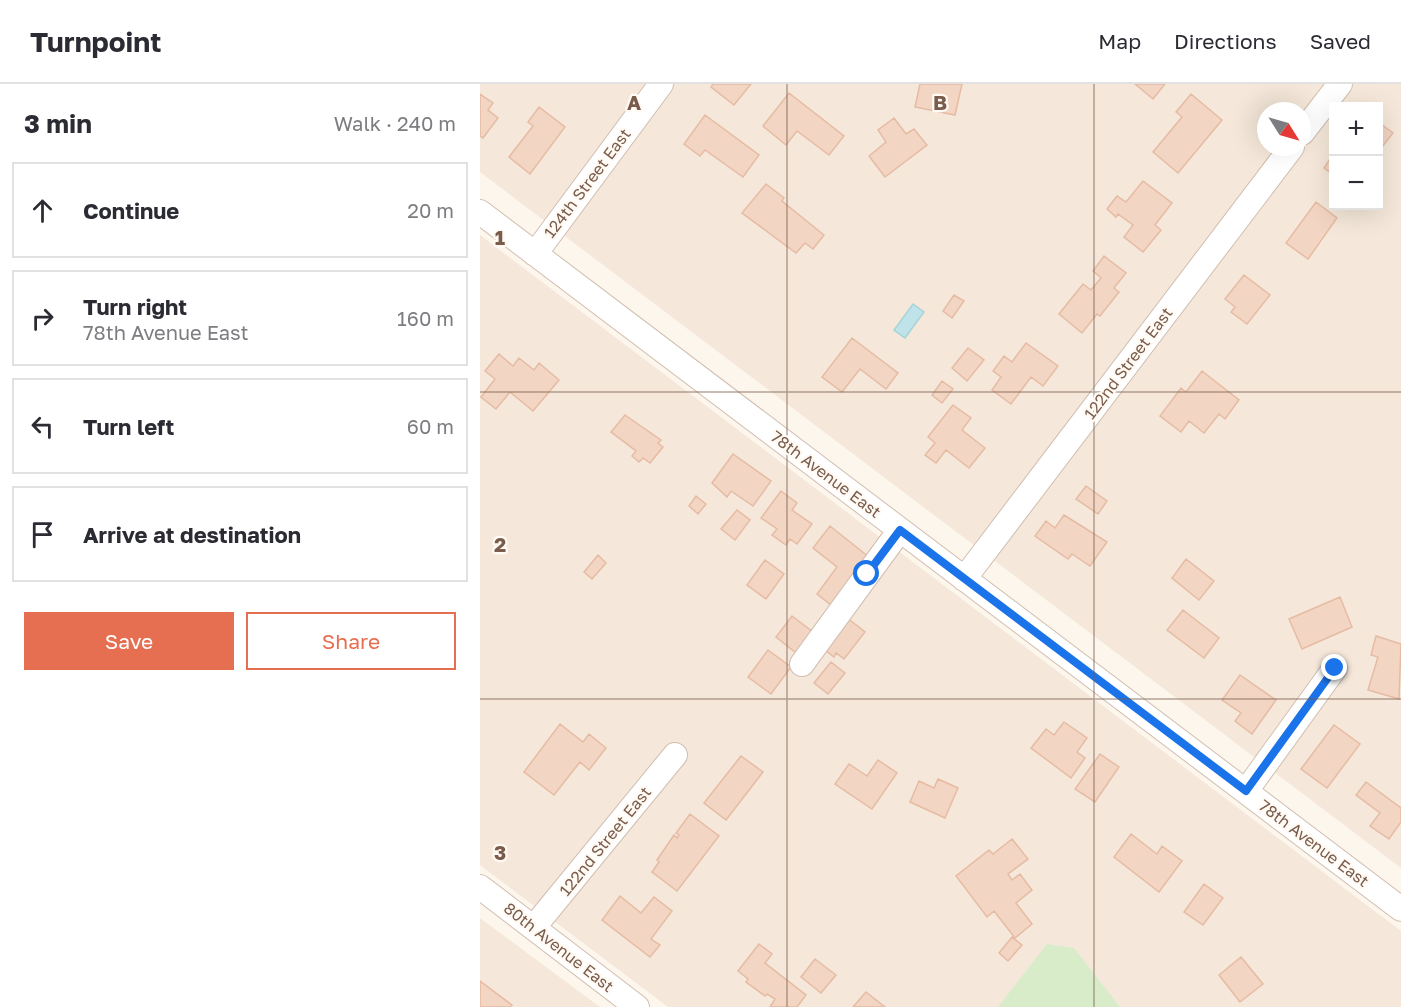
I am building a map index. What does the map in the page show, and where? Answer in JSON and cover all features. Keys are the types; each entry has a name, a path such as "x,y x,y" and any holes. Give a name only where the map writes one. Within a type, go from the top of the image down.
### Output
{"street":[{"name":"124th Street East","path":"535,254 661,84"},
{"path":"1311,122 1340,84"},
{"name":"122nd Street East","path":"964,579 1285,156"},
{"name":"78th Avenue East","path":"480,212 1246,791 1397,898"},
{"path":"802,664 900,530"},
{"path":"1246,791 1335,668"},
{"name":"122nd Street East","path":"534,927 675,755"},
{"name":"80th Avenue East","path":"480,887 637,1007"}],"shaded area":[{"path":"480,84 1401,84 1401,868 480,172"},
{"path":"480,235 1401,931 1401,1007 668,1007 480,865"},
{"path":"480,918 600,1007 480,1007"}],"green space":[{"path":"1047,944 1074,948 1120,1007 998,1007"}],"water":[{"path":"913,304 924,312 905,338 894,330"}],"building":[{"path":"713,84 751,84 734,105 711,87"},
{"path":"920,84 962,84 955,115 915,107"},
{"path":"1135,84 1165,84 1153,99"},
{"path":"789,93 844,136 829,155 797,131 786,145 763,126"},
{"path":"480,94 493,103 488,110 498,118 483,138 480,136"},
{"path":"1191,94 1222,120 1178,173 1153,152 1182,117 1176,112"},
{"path":"539,107 565,127 530,174 509,157 533,126 528,122"},
{"path":"705,115 759,155 743,177 705,150 700,156 684,144"},
{"path":"894,118 906,134 914,129 927,145 885,177 869,156 886,142 878,130"},
{"path":"1383,126 1393,133 1383,146"},
{"path":"1329,160 1329,172 1324,168"},
{"path":"1143,181 1172,203 1155,225 1161,230 1143,252 1124,237 1133,225 1118,214 1116,217 1107,209 1117,196 1126,202"},
{"path":"766,184 784,198 782,201 824,235 813,249 805,243 796,253 742,213"},
{"path":"1316,202 1337,218 1308,259 1286,243"},
{"path":"1104,256 1126,273 1114,288 1119,292 1100,316 1097,314 1082,333 1059,314 1083,284 1091,290 1101,278 1093,271"},
{"path":"1244,275 1270,295 1247,324 1231,312 1235,307 1225,299"},
{"path":"954,295 964,301 952,318 943,311"},
{"path":"852,338 898,373 886,389 860,369 842,392 822,377"},
{"path":"1026,343 1058,366 1043,386 1031,377 1011,404 992,390 1001,377 993,371 1004,356 1012,362"},
{"path":"968,348 984,360 967,381 952,368"},
{"path":"499,354 513,366 519,358 534,370 539,363 559,380 533,411 510,392 496,409 481,397 495,379 485,371"},
{"path":"1202,371 1239,400 1225,419 1219,414 1204,433 1189,421 1181,432 1160,416 1181,388 1186,392"},
{"path":"942,381 953,389 942,403 932,395"},
{"path":"953,405 971,418 962,430 985,448 969,468 946,450 936,463 925,455 935,443 928,437"},
{"path":"625,415 661,440 658,443 663,447 650,463 643,458 639,462 632,456 636,451 611,432"},
{"path":"733,454 771,481 753,506 731,491 727,497 712,483"},
{"path":"1086,486 1107,501 1098,514 1076,499"},
{"path":"781,491 797,503 792,510 812,524 797,544 790,539 786,545 772,535 777,529 761,518"},
{"path":"696,496 706,504 698,514 689,506"},
{"path":"737,510 750,520 735,540 721,529"},
{"path":"1064,515 1107,542 1090,566 1072,554 1068,559 1035,536 1046,521 1055,528"},
{"path":"830,526 869,557 831,605 817,594 837,567 813,548"},
{"path":"598,555 606,563 592,579 584,572"},
{"path":"1186,559 1214,581 1199,600 1172,578"},
{"path":"765,560 784,574 766,599 747,585"},
{"path":"1340,597 1352,627 1302,649 1289,619"},
{"path":"1183,610 1219,638 1204,658 1167,630"},
{"path":"792,616 817,635 800,656 776,637"},
{"path":"846,617 865,632 844,659 836,653 834,657 824,649"},
{"path":"1376,636 1401,644 1399,699 1368,690 1378,657 1371,655"},
{"path":"768,650 791,667 771,694 748,677"},
{"path":"831,662 845,673 828,694 814,683"},
{"path":"1240,675 1276,700 1252,734 1235,721 1241,713 1222,700"},
{"path":"1064,722 1087,738 1077,752 1085,758 1071,778 1031,748 1046,729 1054,735"},
{"path":"560,724 583,742 589,734 606,748 589,770 580,762 554,795 524,772"},
{"path":"1334,725 1360,744 1327,788 1301,769"},
{"path":"1100,754 1119,767 1095,802 1075,789"},
{"path":"741,756 763,772 726,820 704,803"},
{"path":"878,760 897,773 872,809 835,784 849,764 867,776"},
{"path":"938,779 958,788 945,818 910,802 919,781 934,788"},
{"path":"1366,782 1401,808 1401,822 1389,839 1370,826 1380,813 1356,795"},
{"path":"690,814 719,836 677,891 652,872 659,862 657,860 674,835 677,838 679,835 676,833"},
{"path":"1131,834 1157,854 1162,846 1182,861 1159,892 1114,857"},
{"path":"1012,839 1028,859 1008,874 1012,880 1020,874 1032,890 1016,903 1032,924 1015,938 994,911 987,917 956,876 989,850 993,854"},
{"path":"1204,884 1223,898 1203,925 1184,912"},
{"path":"620,896 641,913 654,897 672,911 651,939 660,945 650,957 602,920"},
{"path":"1012,937 1022,945 1008,961 999,953"},
{"path":"759,944 772,954 765,963 806,995 797,1007 770,1007 775,999 767,994 765,996 746,982 748,979 738,971"},
{"path":"1241,957 1263,984 1240,1002 1219,975"},
{"path":"815,959 836,975 821,993 801,977"},
{"path":"480,981 512,1005 510,1007 480,1007"},
{"path":"866,992 885,1007 853,1007"}],"route":[{"path":"867,574 900,530 1246,791 1335,668"}]}
